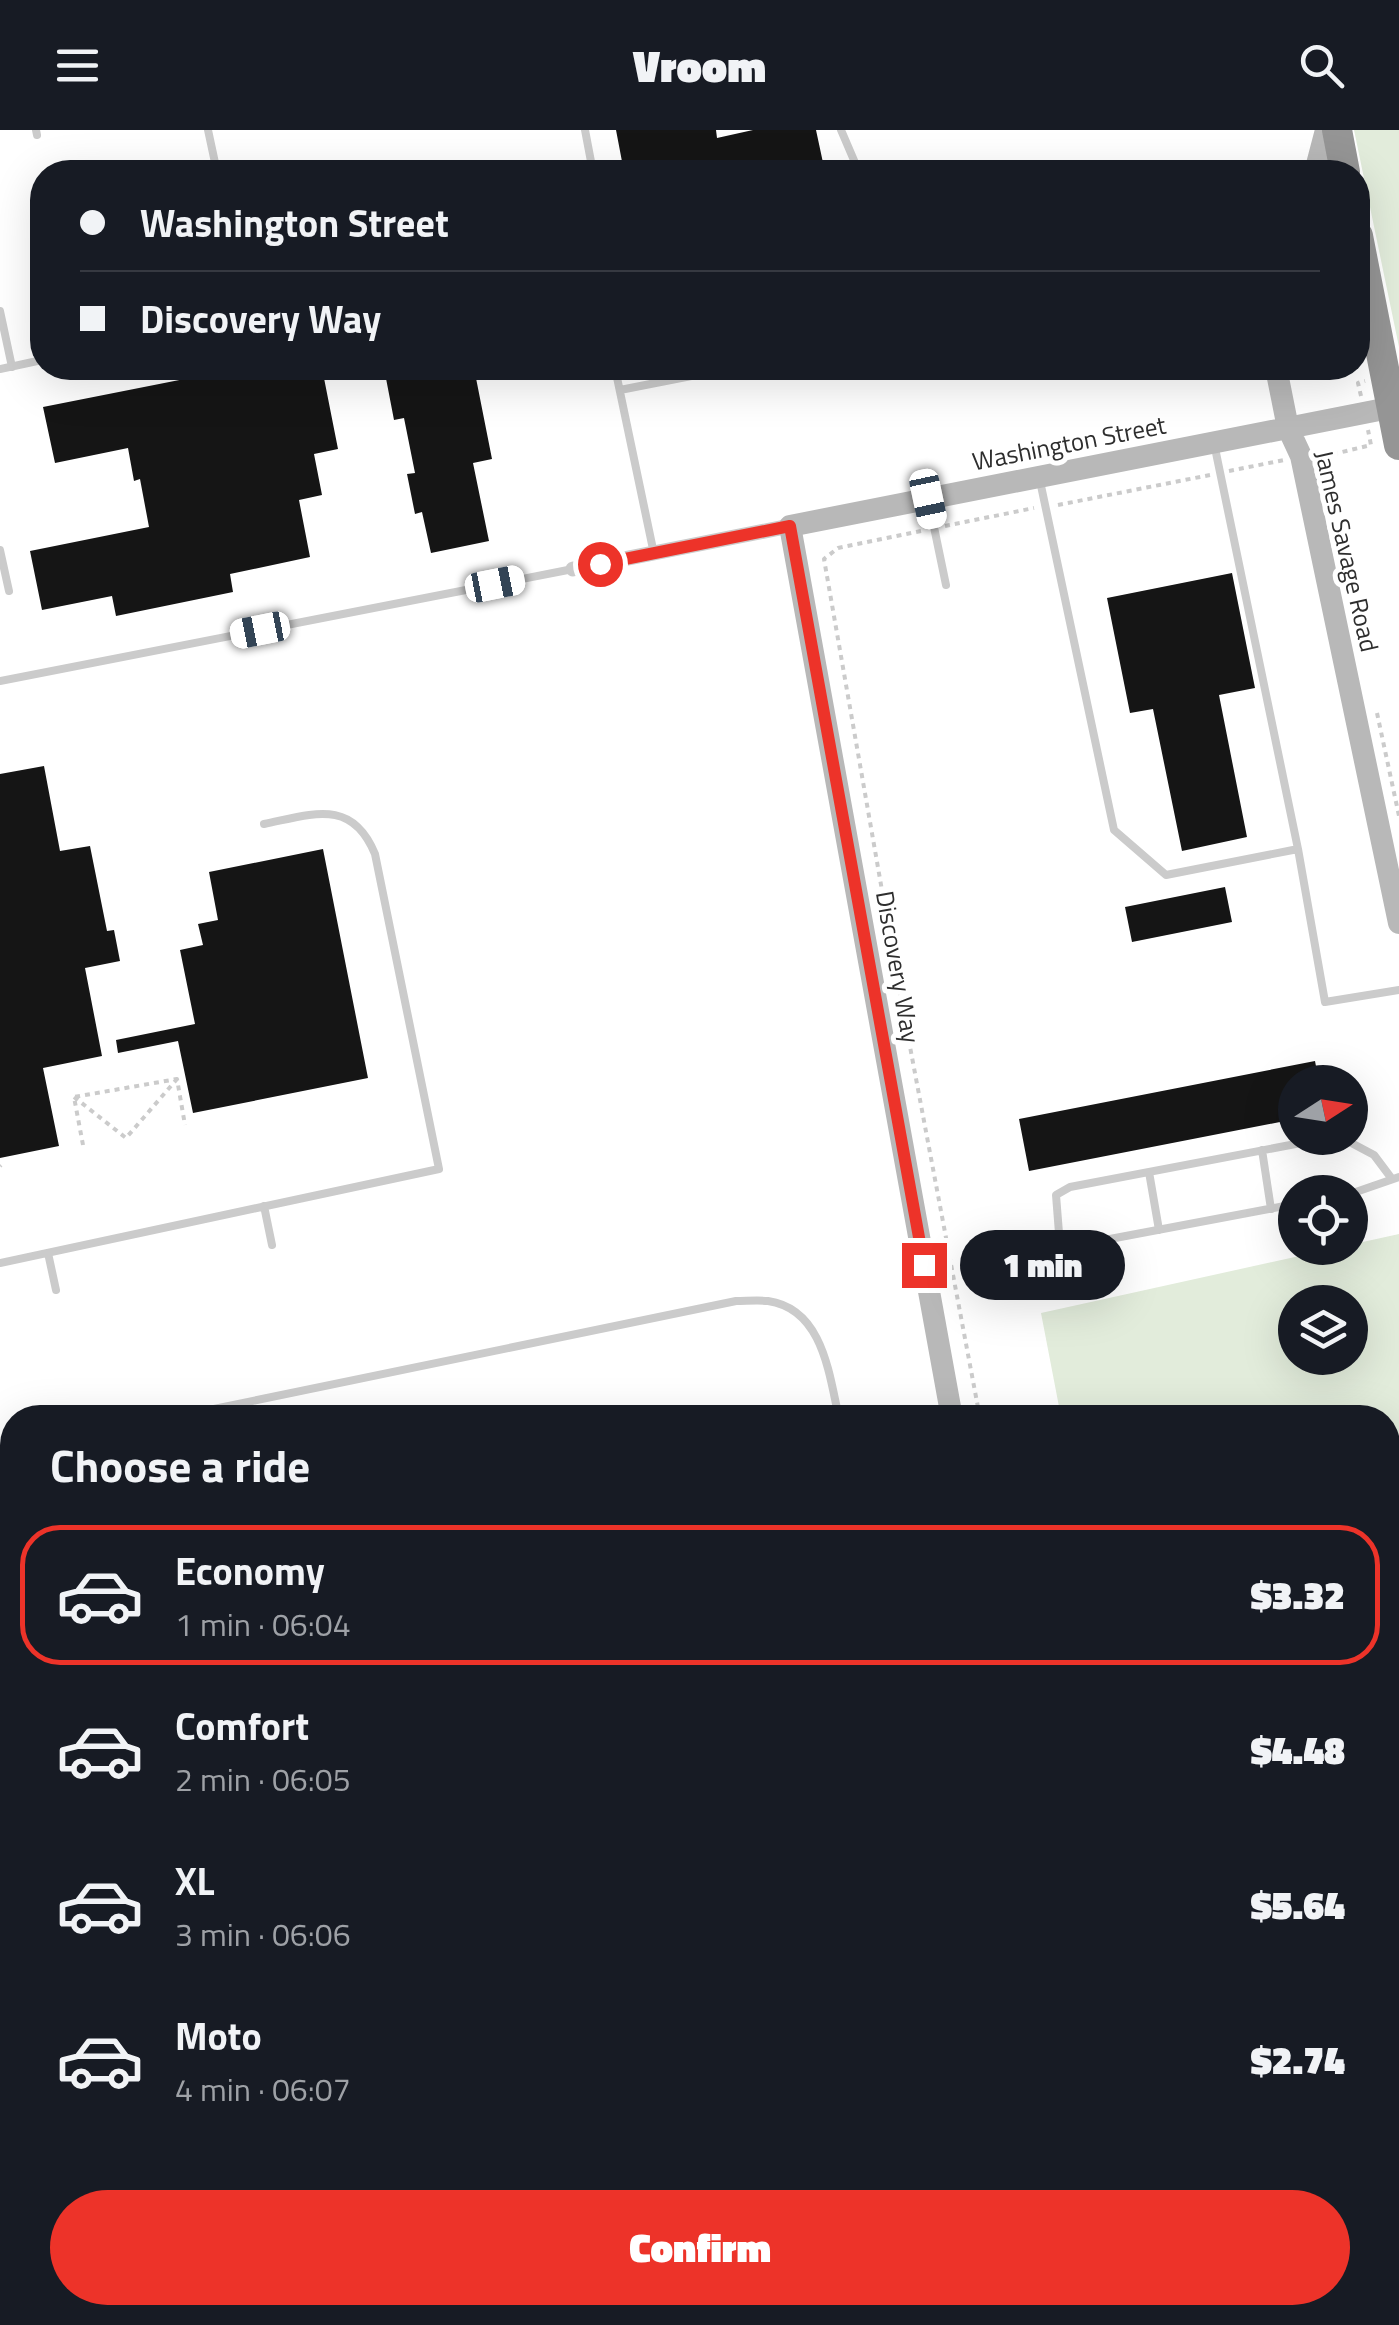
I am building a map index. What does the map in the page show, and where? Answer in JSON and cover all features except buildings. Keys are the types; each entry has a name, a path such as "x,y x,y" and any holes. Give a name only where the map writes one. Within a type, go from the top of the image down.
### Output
{"highway":[{"path":"1336,130 1342,160"},
{"path":"1370,296 1386,377 1385,409 1399,445"}],"street":[{"path":"1318,160 1326,130"},
{"name":"James Savage Road","path":"1278,380 1288,428 1300,456 1399,923"},
{"name":"Washington Street","path":"574,569 1385,409"},
{"name":"Discovery Way","path":"790,526 950,1405"}],"lane":[{"path":"208,130 214,160"},
{"path":"584,130 590,160"},
{"path":"841,130 854,160"},
{"path":"0,311 12,367"},
{"path":"0,369 30,363"},
{"path":"618,380 654,554"},
{"path":"620,390 671,380"},
{"path":"1214,442 1298,848 1324,1002 1399,990"},
{"path":"1040,477 1114,830 1166,875 1298,848"},
{"path":"928,499 946,585"},
{"path":"0,550 9,591"},
{"path":"0,681 574,569"},
{"path":"0,1264 439,1169 375,854 366,833 352,820 317,814 264,824"},
{"path":"1278,1147 1070,1187 1056,1195 1060,1233 1066,1242 1094,1242 1278,1208"},
{"path":"1262,1150 1271,1209"},
{"path":"1368,1151 1395,1178 1368,1188"},
{"path":"1148,1172 1159,1230"},
{"path":"264,1206 272,1244"},
{"path":"48,1253 56,1290"},
{"path":"233,1405 736,1301 771,1302 801,1316 823,1347 836,1405"}],"path":[{"path":"978,1405 824,559 838,548 934,528 1372,445 1385,409 1358,383 1386,377"},
{"path":"1327,481 1326,470 1334,454"},
{"path":"1377,710 1399,816"},
{"path":"74,1097 126,1138 177,1079"},
{"path":"74,1097 177,1079"},
{"path":"177,1079 185,1126"},
{"path":"74,1097 83,1145"}],"green space":[{"path":"1354,130 1399,130 1399,347 1370,207 1370,160 1360,160"},
{"path":"1399,1234 1399,1405 1059,1405 1041,1313 1278,1261 1278,1265 1368,1265 1368,1241"}],"route":[{"path":"600,564 790,526 924,1265"}]}
